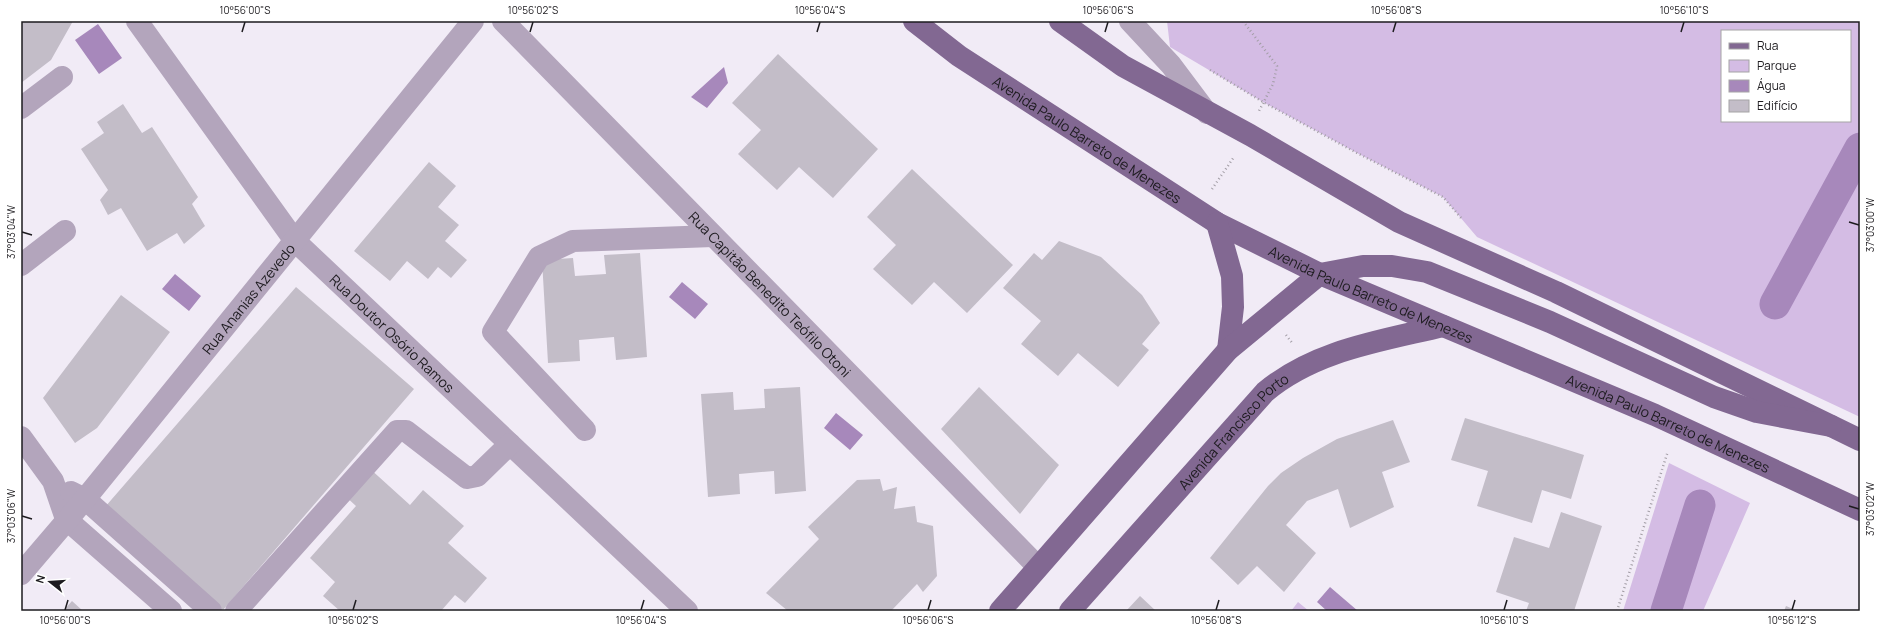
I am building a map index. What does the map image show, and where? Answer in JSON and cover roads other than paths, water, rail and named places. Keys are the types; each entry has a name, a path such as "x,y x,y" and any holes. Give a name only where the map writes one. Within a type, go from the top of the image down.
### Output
{"main road":[{"name":"Avenida Paulo Barreto de Menezes","path":"914,21 959,56 1217,223 1320,274 1655,415 1860,510"},
{"path":"1060,21 1122,66 1250,135 1399,222 1556,292 1860,440"},
{"path":"1217,223 1232,276 1233,307 1228,350"},
{"path":"1000,611 1228,350 1320,274 1363,266 1392,266 1427,272 1550,322 1714,397 1757,412 1831,426"},
{"name":"Avenida Francisco Porto","path":"1070,611 1265,392 1280,380 1303,366 1345,350 1443,326"}],"street":[{"name":"Rua Doutor Osório Ramos","path":"138,21 295,241 687,611"},
{"name":"Rua Ananias Azevedo","path":"21,574 66,519 85,499 473,21"},
{"name":"Rua Capitão Benedito Teófilo Otoni","path":"503,21 1038,567"},
{"path":"1130,21 1172,65 1207,112"},
{"path":"21,108 62,77"},
{"path":"21,265 65,231"},
{"path":"584,430 493,332 539,257 572,241 713,236"},
{"path":"236,611 397,431 406,431 467,478 477,476 510,444"},
{"path":"21,437 53,482 66,519 171,611"},
{"path":"53,482 85,499 211,611"}],"water":[{"path":"98,24 122,58 99,74 75,40"},
{"path":"724,67 728,83 707,108 691,97"},
{"path":"175,274 201,296 189,311 162,289"},
{"path":"682,282 708,304 695,319 669,297"},
{"path":"836,413 863,435 850,450 824,428"},
{"path":"1330,587 1358,611 1327,611 1317,602"}],"waterway":[{"path":"1775,304 1860,148"},
{"path":"1666,611 1700,505"}]}
